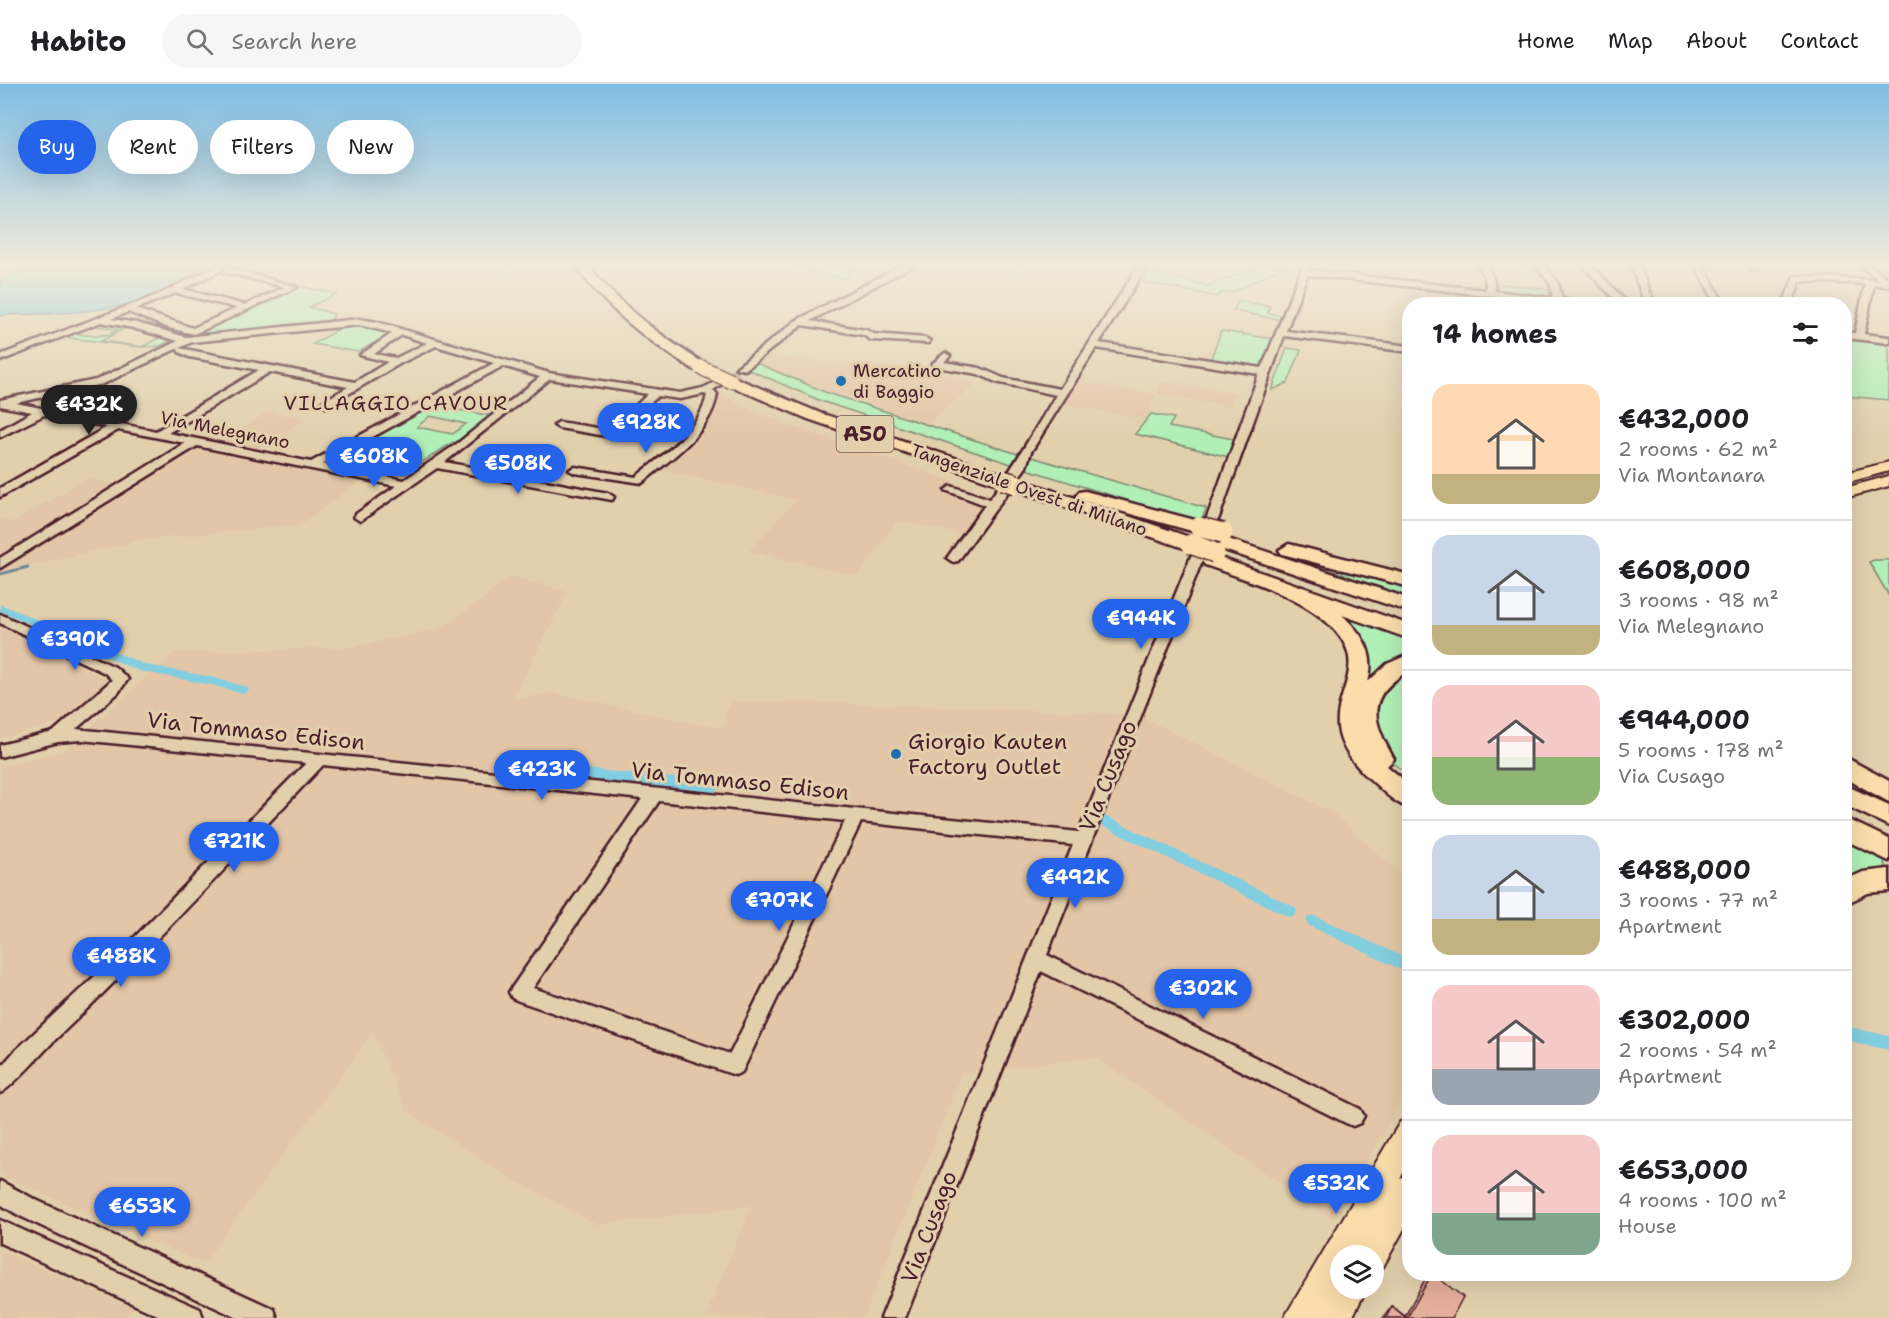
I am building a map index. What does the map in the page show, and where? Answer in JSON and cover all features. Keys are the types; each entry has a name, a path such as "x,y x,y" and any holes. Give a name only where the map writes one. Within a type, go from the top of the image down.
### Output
{"highway":[{"name":"Tangenziale Ovest di Milano","path":"633,323 650,337 825,420 1072,499"},
{"name":"Tangenziale Ovest di Milano","path":"653,323 706,364"},
{"path":"1072,499 1113,524 1193,539 1402,604"},
{"path":"1072,499 1127,505 1193,539 1402,616"},
{"path":"1217,547 1402,580"},
{"path":"1217,547 1328,615 1354,641 1360,664 1348,711 1349,732 1361,754 1402,792"},
{"path":"1278,586 1402,629"},
{"path":"1402,666 1395,669 1372,691 1366,704 1364,720 1373,748 1384,761 1402,773"},
{"path":"1852,770 1889,793"},
{"path":"1852,803 1876,833"},
{"path":"1852,816 1876,833"},
{"path":"1852,889 1863,883 1882,880"}],"main road":[{"path":"1852,476 1889,466"},
{"path":"1852,491 1889,481"},
{"path":"1300,1318 1370,1205 1402,1147"},
{"path":"1378,1245 1402,1204"},
{"path":"1334,1318 1345,1299"}],"street":[{"path":"0,358 91,323"},
{"path":"120,323 134,325 182,346 268,369 359,383"},
{"path":"166,323 189,331 199,330 215,323"},
{"path":"2,402 99,382 161,353 207,339 354,323"},
{"path":"361,323 436,342 548,376 680,396 706,390 733,377 799,323"},
{"path":"804,323 866,333 872,337 925,341"},
{"path":"953,558 1012,478 1025,452 1109,323"},
{"name":"Via Cusago","path":"893,1318 1082,839 1215,512 1285,323"},
{"path":"1859,337 1862,323"},
{"path":"908,340 911,327"},
{"path":"397,362 365,355 400,332"},
{"path":"1281,333 1402,348"},
{"path":"1852,336 1889,340"},
{"path":"867,348 872,337"},
{"path":"326,404 359,383 436,342"},
{"path":"1095,345 1266,372"},
{"path":"945,356 937,364 973,370 997,376 1000,380 1065,393"},
{"path":"313,465 501,363"},
{"path":"158,435 268,369"},
{"path":"360,517 435,464 548,376"},
{"path":"575,470 638,482 702,422 712,402 712,394 706,390"},
{"path":"559,425 612,434 655,393"},
{"name":"Via Melegnano","path":"2,402 9,406 405,484"},
{"path":"0,434 41,412"},
{"path":"0,493 117,426"},
{"path":"0,564 195,442"},
{"path":"435,464 608,497"},
{"path":"951,490 993,504"},
{"path":"0,618 110,670 121,679 113,689 58,736"},
{"name":"Via Tommaso Edison","path":"0,751 58,736 81,734 1082,839"},
{"path":"0,1083 21,1059 124,961 318,760"},
{"path":"654,795 519,992 735,1065 856,816"},
{"path":"1036,959 1353,1116"},
{"path":"0,1073 21,1059"},
{"path":"0,1192 28,1208 265,1318"},
{"path":"0,1232 191,1318"}],"shaded area":[{"path":"765,354 797,359 923,368 978,383 925,425 825,392 754,362"},
{"path":"1075,381 1156,394 1146,420 1062,403"},
{"path":"1162,381 1236,393 1231,407 1156,394"},
{"path":"720,393 762,415 995,496 965,535 898,520 858,576 749,551 796,500 654,468 710,415 715,396"},
{"path":"269,411 306,419 255,451 366,477 300,525 147,539 0,572 0,519 13,522 87,478 126,486 196,443 213,447"},
{"path":"511,576 568,592 514,696 522,698 552,693 707,726 723,727 730,702 801,702 1137,714 1333,813 1402,876 1402,1096 1382,1136 1331,1218 1095,1057 962,1073 864,1318 705,1318 751,1206 597,1225 511,1178 407,1111 373,1033 203,1264 5,1177 0,1172 0,766 64,750 174,653 354,647 440,628 474,606"},
{"path":"0,626 108,680 60,723 0,739"},
{"path":"0,1250 134,1308 125,1318 0,1318"}],"green space":[{"path":"101,323 98,324 125,328 101,341 141,347 55,336 71,333 100,336 118,330 92,325"},
{"path":"217,323 330,323 218,334 203,332 202,329"},
{"path":"347,324 360,324 392,332 359,352 313,344"},
{"path":"1221,331 1274,339 1262,369 1210,361"},
{"path":"162,336 174,339 160,346 142,347"},
{"path":"1852,339 1884,343 1889,348 1889,400 1852,397"},
{"path":"1287,348 1301,350 1288,383 1272,390"},
{"path":"754,362 825,392 1018,454 1014,465 821,401 745,368"},
{"path":"429,405 492,416 458,443 453,442 404,474 342,463 338,460","holes":["430,416 466,424 453,434 417,427"]},
{"path":"1151,414 1174,418 1169,427 1234,439 1229,457 1135,434"},
{"path":"1028,456 1206,508 1201,523 1026,469"},
{"path":"1291,553 1402,583 1402,594 1289,556"},
{"path":"1889,560 1889,596 1869,562"},
{"path":"1340,610 1402,633 1402,659 1383,670 1372,680 1359,706 1358,720 1360,734 1368,749 1387,769 1402,779 1402,787 1372,761 1357,738 1355,708 1366,671 1367,657 1357,637 1335,613"},
{"path":"1402,672 1402,769 1389,760 1377,745 1372,703 1376,693"},
{"path":"1852,837 1889,857 1884,863 1888,874 1867,873 1852,878"}],"building":[{"path":"1428,1281 1442,1281 1463,1297 1452,1318 1407,1318"},
{"path":"1392,1306 1406,1318 1386,1318"}],"waterway":[{"path":"0,574 28,567"},
{"path":"0,607 143,668 212,681 243,690"},
{"path":"568,772 713,787"},
{"path":"1103,820 1290,911"},
{"path":"1313,921 1402,963"},
{"path":"1852,1035 1889,1043"}],"tunnel":[{"path":"717,384 741,368"}],"place":[{"name":"Mercatino di Baggio","path":"841,381"},
{"name":"Giorgio Kauten Factory Outlet","path":"896,754"}],"district":[{"name":"VILLAGGIO CAVOUR","path":"396,403"}]}
